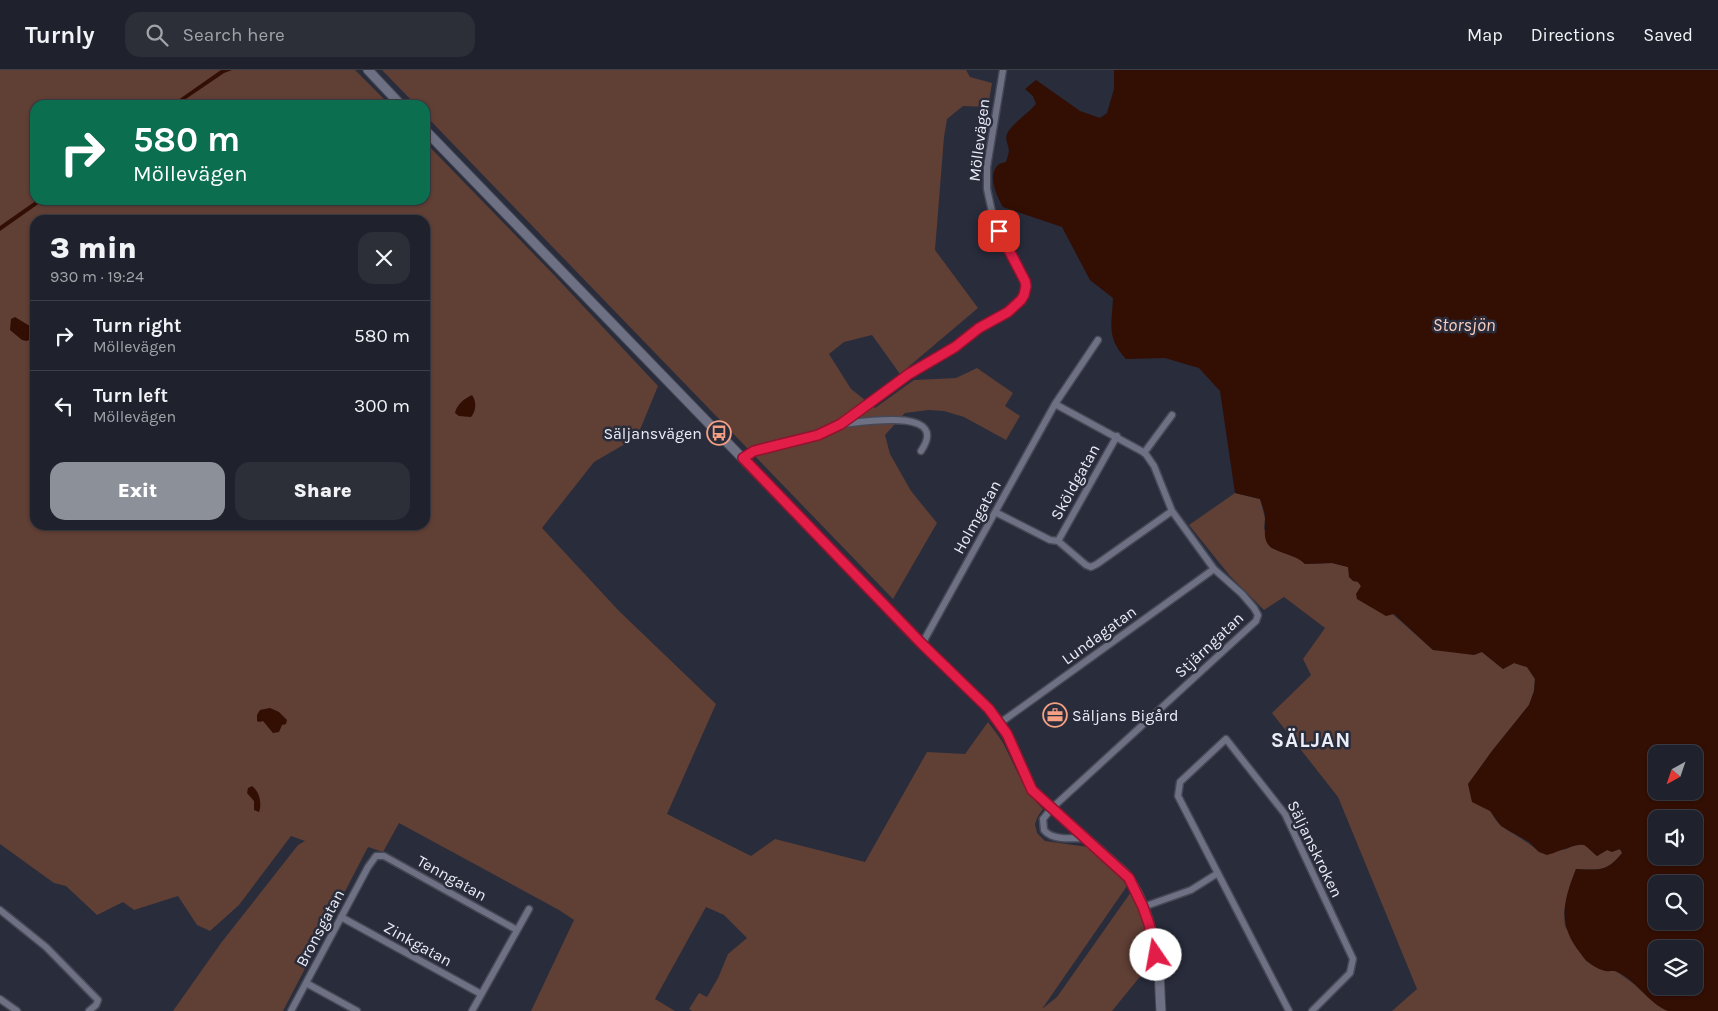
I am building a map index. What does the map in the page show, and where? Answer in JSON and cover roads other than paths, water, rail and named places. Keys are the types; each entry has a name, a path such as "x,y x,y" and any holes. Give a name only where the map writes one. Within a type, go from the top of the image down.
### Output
{"street":[{"path":"368,70 396,100"},
{"name":"Möllevägen","path":"743,458 754,451 818,435 841,424 909,374 955,347 979,328 1008,312 1021,300 1026,286 1025,281 999,231 992,212 987,189 987,167 1003,70"},
{"path":"430,135 922,644 989,709 1007,734 1032,790 1129,878 1143,907 1153,939 1159,971 1161,1011"},
{"path":"1055,404 1098,340"},
{"name":"Stjärngatan","path":"1052,808 1256,621 1258,615 1229,581 1214,569 1172,512 1154,466 1144,452 1055,404"},
{"name":"Holmgatan","path":"922,644 1055,404"},
{"path":"1144,452 1172,415"},
{"path":"841,424 890,420 917,422 928,433 927,441 921,451"},
{"name":"Sköldgatan","path":"1058,540 1117,436"},
{"path":"995,512 1050,540 1058,540 1086,565 1094,566 1172,512"},
{"name":"Lundagatan","path":"1000,723 1214,569"},
{"name":"Säljanskroken","path":"1218,873 1178,796 1180,782 1226,739 1285,814 1353,959 1350,973 1312,1011"},
{"path":"1052,808 1043,819 1042,826 1045,833 1056,837 1087,838"},
{"name":"Tenngatan","path":"373,859 380,855 384,856 517,930"},
{"name":"Bronsgatan","path":"291,1011 373,859"},
{"path":"1143,907 1191,890 1218,873 1288,1011"},
{"path":"472,1011 529,909"},
{"path":"0,910 46,947 98,1000 96,1005 89,1011"},
{"name":"Zinkgatan","path":"341,917 481,994"},
{"path":"306,983 357,1011"},
{"path":"0,999 17,1011"}],"water":[{"path":"221,70 232,70 224,73 184,100 178,100"},
{"name":"Storsjön","path":"1114,70 1718,70 1718,1011 1668,1011 1661,1008 1624,975 1616,971 1602,970 1592,965 1583,957 1573,943 1565,923 1565,913 1568,892 1576,869 1607,867 1622,853 1620,849 1612,852 1607,850 1597,856 1586,846 1581,845 1547,855 1539,852 1529,842 1501,826 1490,811 1472,802 1468,784 1529,705 1534,692 1535,679 1527,667 1514,663 1503,669 1482,652 1474,655 1433,650 1394,614 1386,616 1357,599 1356,594 1361,586 1349,577 1348,567 1332,563 1305,564 1270,546 1265,535 1265,515 1260,499 1235,493 1220,391 1199,368 1165,358 1126,359 1115,344 1113,337 1111,323 1113,298 1090,280 1062,227 1003,207 994,186 993,174 998,165 1006,162 1009,150 1006,136 1009,130 1036,104 1033,96 1025,89 1036,80 1080,111 1100,118 1107,113 1114,89"},
{"path":"30,205 37,205 0,231 0,226"},
{"path":"15,317 30,326 30,339 27,341 22,340 10,330 11,319"},
{"path":"472,395 475,406 471,417 459,416 455,413 461,402"},
{"path":"270,708 279,712 287,720 279,732 273,733 263,721 257,721 257,715 260,710"},
{"path":"252,786 260,798 259,812 254,810 254,801 247,793 248,788"}],"place":[{"name":"Säljansvägen","path":"719,433"},
{"name":"Säljans Bigård","path":"1055,715"}],"district":[{"name":"SÄLJAN","path":"1311,740"}]}
